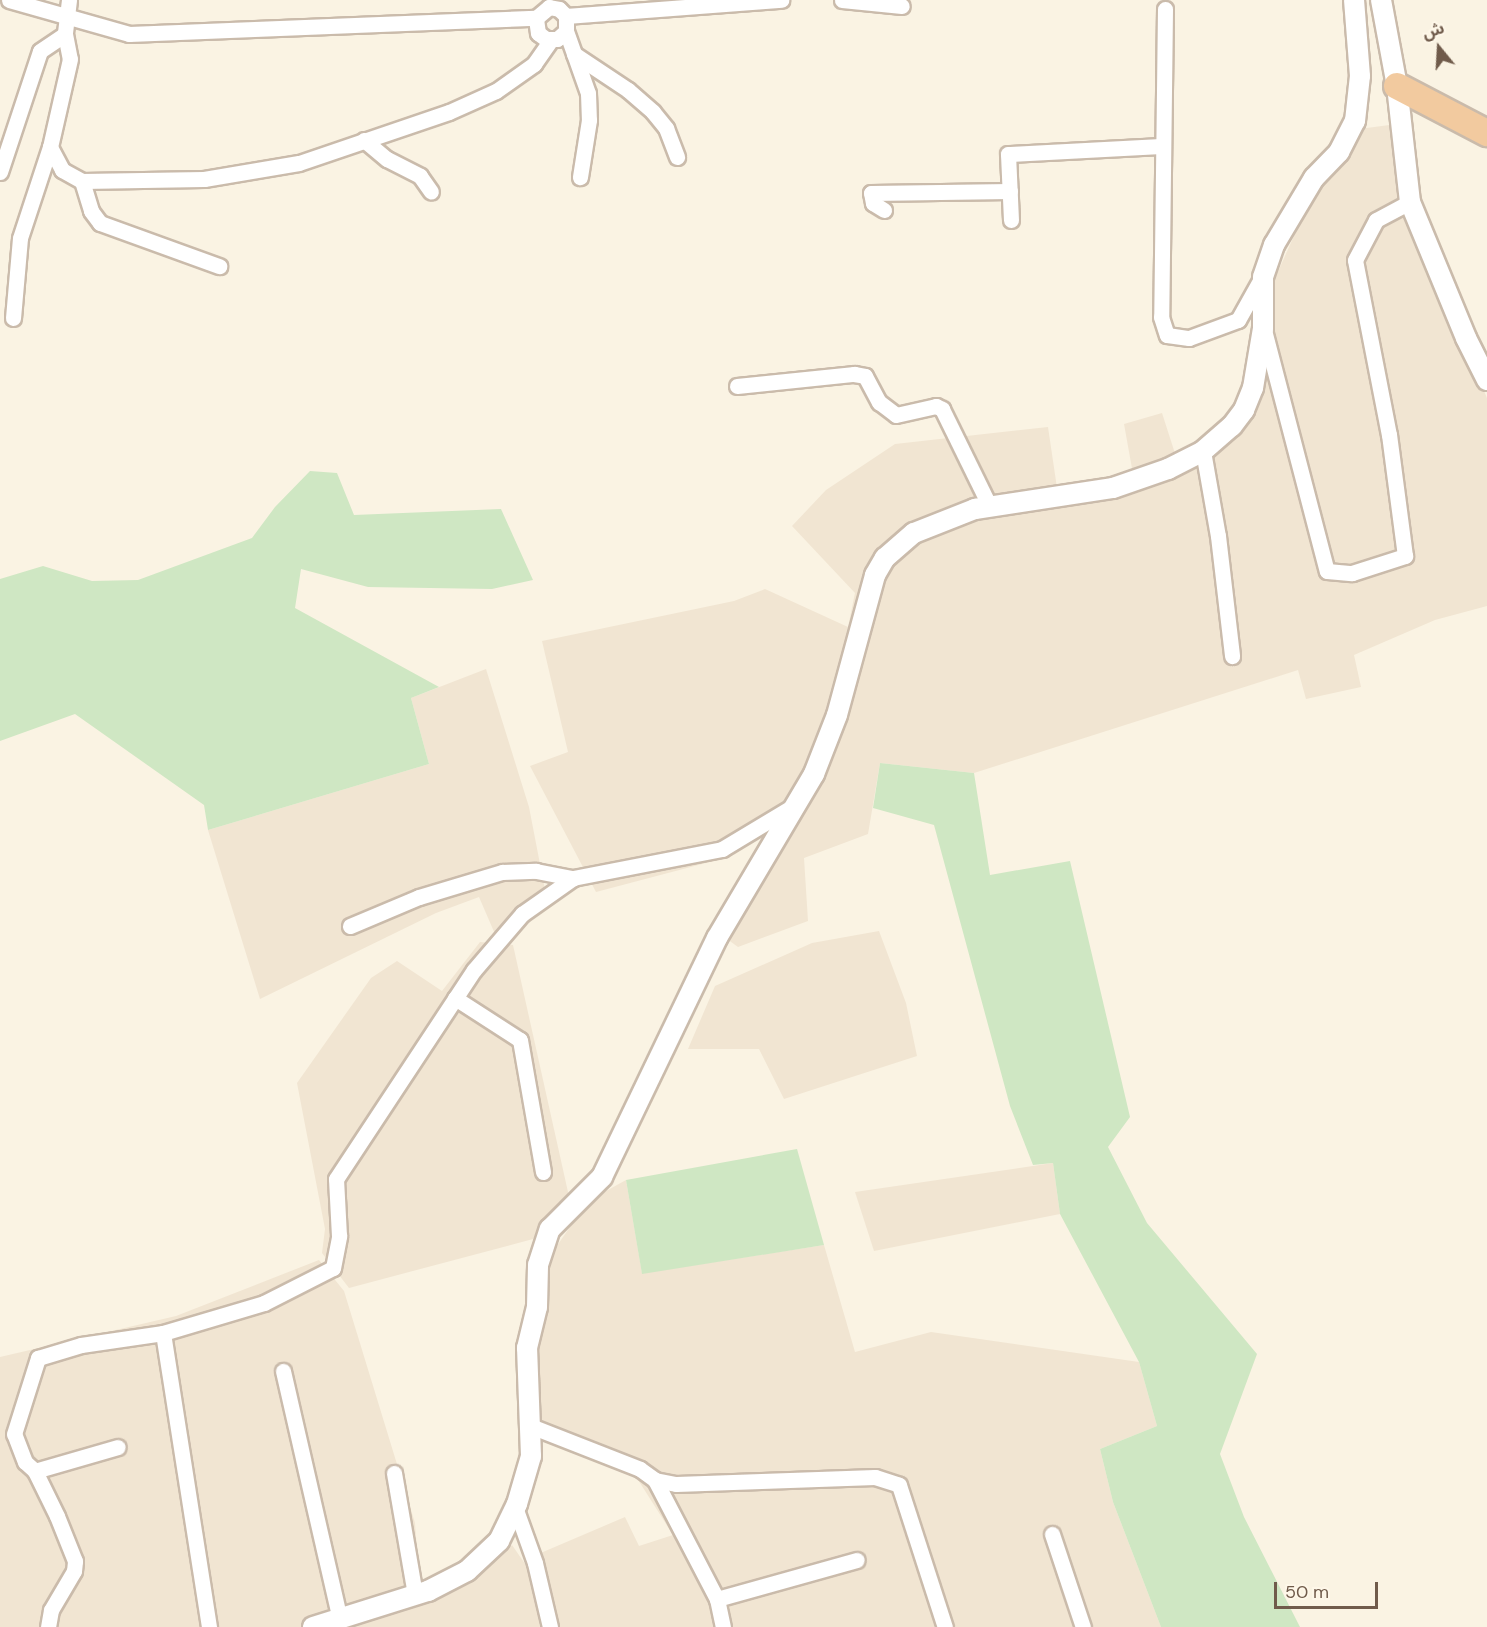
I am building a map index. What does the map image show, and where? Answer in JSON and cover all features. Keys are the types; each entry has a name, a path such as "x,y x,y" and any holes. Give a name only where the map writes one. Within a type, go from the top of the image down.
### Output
{"highway":[{"path":"1397,87 1487,133"}],"street":[{"path":"9,0 129,34 536,18 552,4 559,9 566,24 590,109 580,177"},
{"path":"13,318 20,238 50,147 70,59 65,34 69,0"},
{"path":"50,147 62,170 82,181 204,179 252,174 364,140 496,91 534,64 566,24 781,0"},
{"path":"842,0 902,6"},
{"path":"1165,9 1161,317 1167,335 1189,338 1238,320 1263,277 1292,211 1339,152 1354,121 1360,76 1354,0"},
{"path":"1381,0 1397,87 1410,202 1466,338 1487,380"},
{"path":"536,18 538,33 551,40"},
{"path":"0,172 40,51 65,34"},
{"path":"574,54 628,90 653,112 666,128 676,157"},
{"path":"364,140 387,159 420,176 431,192"},
{"path":"1011,220 1008,154 1163,146"},
{"path":"82,181 88,205 100,223 219,266"},
{"path":"884,210 873,203 871,193 1010,190"},
{"path":"1263,328 1327,571 1352,573 1404,556 1389,435 1355,260 1376,220 1410,202"},
{"path":"313,1627 415,1595 467,1572 499,1541 515,1507 531,1456 528,1425 527,1348 537,1307 538,1265 550,1229 602,1177 717,938 814,774 837,715 875,574 885,558 914,533 989,505 1113,488 1203,451 1232,426 1244,410 1253,388 1263,328 1263,277"},
{"path":"737,386 854,374 865,375 879,402 896,415 936,406 942,409 989,505"},
{"path":"1203,451 1218,536 1232,656"},
{"path":"350,926 419,897 502,872 536,872 573,878 722,849 798,804"},
{"path":"48,1627 51,1610 74,1571 75,1561 35,1471 25,1462 7,1436 38,1358 81,1345 163,1333 264,1303 333,1268 339,1236 336,1179 455,998 522,914 573,878"},
{"path":"455,998 520,1041 543,1172"},
{"path":"163,1333 209,1627"},
{"path":"283,1371 340,1619"},
{"path":"528,1425 640,1469 655,1480 676,1484 875,1477 899,1485 945,1627"},
{"path":"35,1471 118,1447"},
{"path":"394,1473 415,1595"},
{"path":"655,1480 717,1599 723,1627"},
{"path":"515,1507 535,1563 550,1627"},
{"path":"1052,1534 1083,1627"},
{"path":"717,1599 857,1560"}],"shaded area":[{"path":"1397,124 1408,210 1487,398 1487,606 1435,620 1354,655 1361,687 1306,699 1298,670 974,773 880,763 868,834 804,858 808,921 738,947 727,939 778,824 721,859 596,892 530,766 568,752 542,641 734,601 765,589 848,627 855,593 792,526 826,490 895,444 1048,427 1057,488 1133,474 1124,424 1162,413 1180,469 1255,409 1272,285 1302,218 1359,129"},
{"path":"486,669 529,807 545,890 495,934 479,897 436,913 260,999 208,830 429,764 411,698"},
{"path":"879,931 906,1003 917,1056 784,1099 759,1049 688,1049 715,986 812,943"},
{"path":"480,942 513,945 570,1201 533,1239 349,1288 322,1253 325,1229 297,1083 371,978 397,961 442,991"},
{"path":"1053,1163 1060,1214 874,1251 855,1192"},
{"path":"626,1180 642,1273 824,1245 855,1352 931,1332 1139,1362 1157,1426 1100,1449 1113,1502 1161,1627 552,1627 536,1555 625,1517 639,1546 673,1535 635,1475 537,1436 533,1348 545,1263 588,1201"},
{"path":"319,1260 344,1291 415,1523 421,1605 469,1584 512,1545 530,1571 540,1627 0,1627 0,1357 176,1316"}],"green space":[{"path":"310,471 337,473 354,515 501,509 533,580 492,589 368,587 301,569 295,608 439,687 411,698 429,764 208,830 204,805 75,714 0,741 0,579 43,566 92,581 138,580 252,538 275,507"},
{"path":"880,763 974,773 990,875 1070,861 1130,1117 1108,1147 1147,1223 1257,1354 1220,1454 1244,1517 1300,1627 1161,1627 1113,1502 1100,1449 1157,1426 1139,1362 1060,1214 1053,1163 1033,1165 1010,1106 934,825 873,808"},
{"path":"797,1149 824,1245 642,1274 626,1180"}]}
